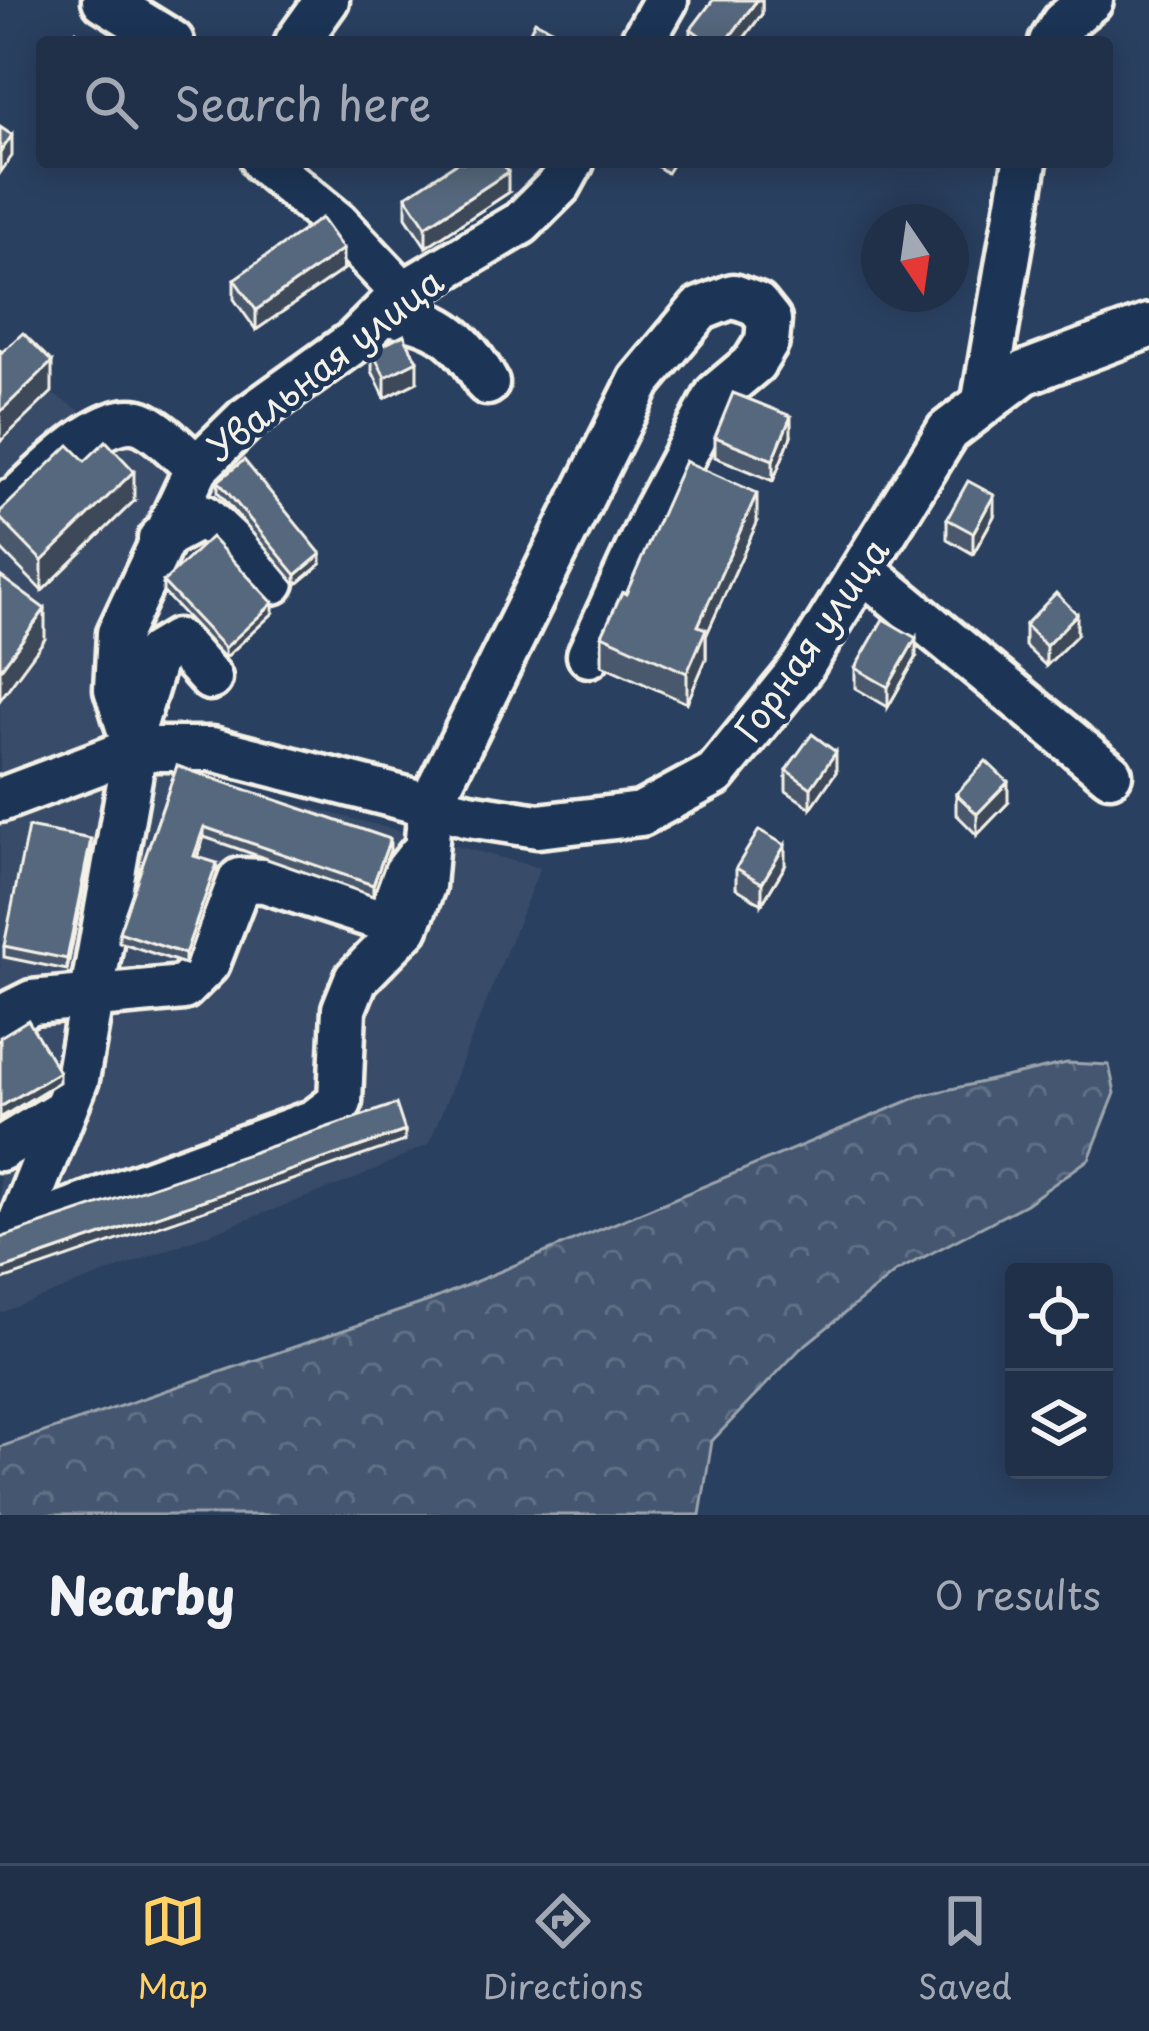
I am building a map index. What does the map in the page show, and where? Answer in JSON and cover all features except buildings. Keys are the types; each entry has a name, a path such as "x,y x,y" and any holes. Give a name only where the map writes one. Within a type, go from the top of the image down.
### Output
{"street":[{"path":"104,0 152,36"},
{"path":"301,36 326,0"},
{"path":"645,36 666,0"},
{"path":"1055,36 1091,0"},
{"path":"270,168 337,223 393,303 440,324 473,357 488,383"},
{"name":"Увальная улица","path":"134,742 116,689 119,633 197,467 246,418 355,341 393,303 521,223 560,184 569,168"},
{"path":"984,400 1024,168"},
{"path":"0,1018 32,1002 183,988 208,963 240,880 265,881 372,916 429,825 640,381 700,309 733,296 757,304 769,320 767,342 754,363 717,394 655,511 589,655"},
{"name":"Горная улица","path":"0,800 134,742 212,749 429,825 538,826 641,814 715,774 802,668 948,431 1024,374 1149,326"},
{"path":"0,505 16,500 93,434 119,421 142,423 197,467"},
{"path":"160,539 203,516 273,582"},
{"path":"865,572 1111,774"},
{"path":"8,1232 77,1079 134,742 157,652 177,641 210,678"},
{"path":"8,1232 315,1120 340,1102 344,1010 356,979 407,927 423,886 429,825"},
{"path":"0,1149 64,1111"}],"shaded area":[{"path":"0,361 183,475 119,738 0,783"},
{"path":"151,766 540,868 429,1144 360,1177 0,1313 0,822"}],"green space":[{"path":"1067,1063 1109,1065 1115,1093 1089,1159 1026,1204 897,1271 800,1349 712,1441 700,1515 0,1515 0,1447 429,1301 920,1096"}]}
